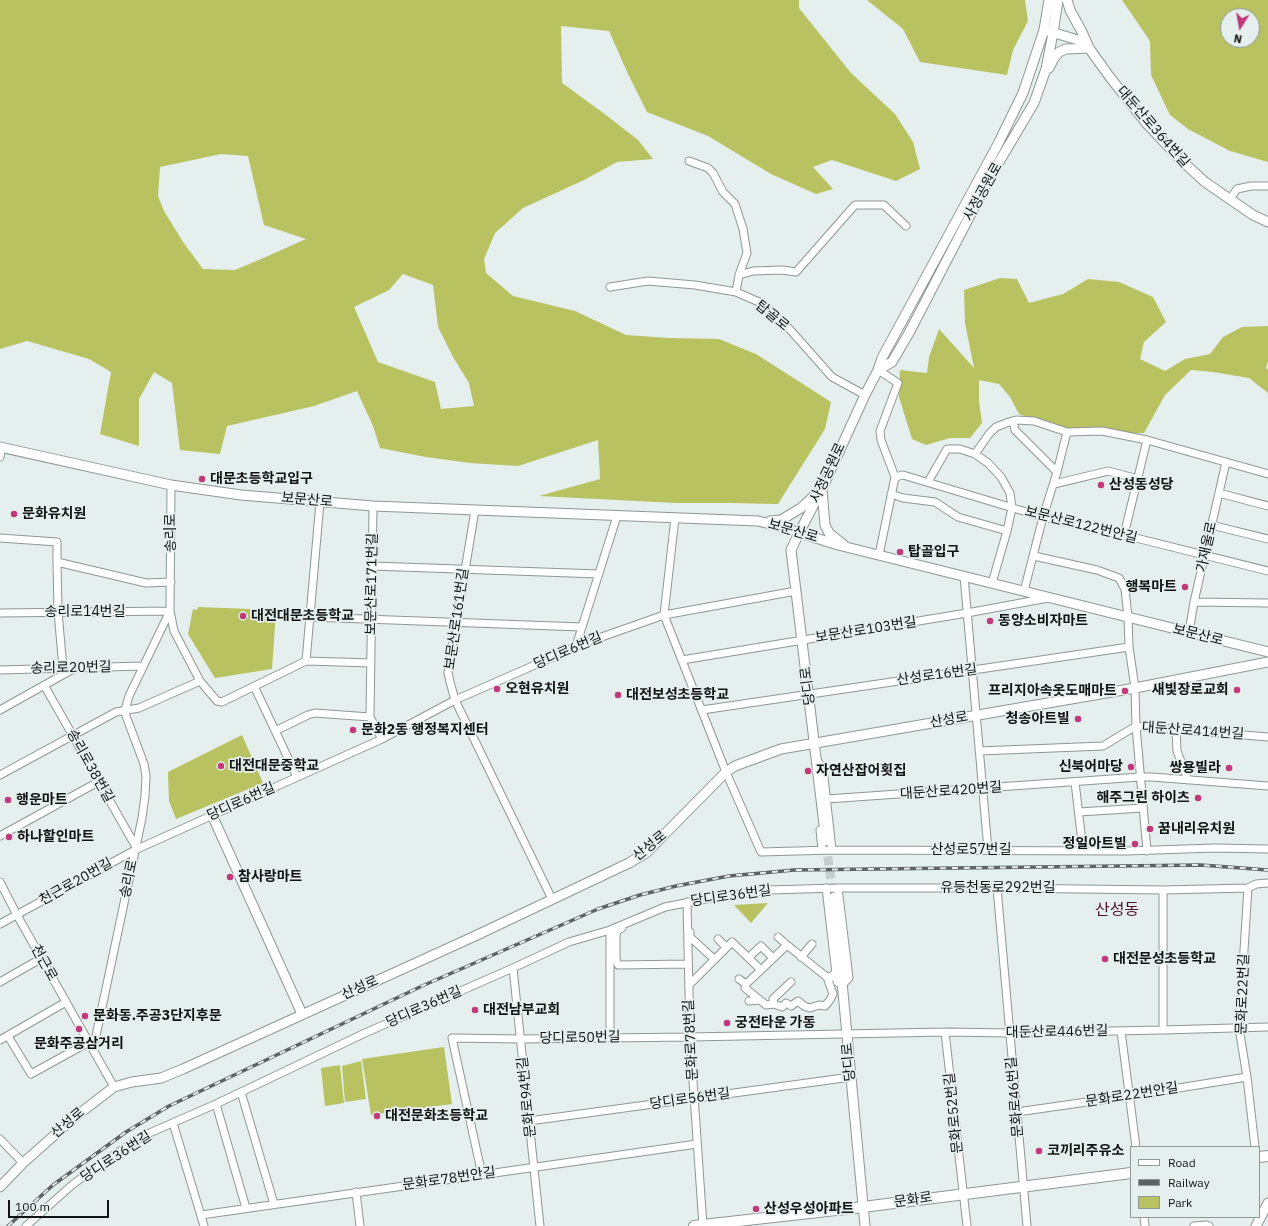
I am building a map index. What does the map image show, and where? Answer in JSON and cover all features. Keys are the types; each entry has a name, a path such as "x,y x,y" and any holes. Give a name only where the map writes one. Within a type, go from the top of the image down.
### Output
{"main road":[{"name":"사정공원로","path":"878,370 892,362 989,179 1034,103 1046,69 1049,32 1049,0"},
{"name":"사정공원로","path":"799,533 822,489 878,370 882,358 998,144 1020,99 1049,32 1058,0"},
{"path":"1039,90 1054,58 1059,52 1066,49 1089,48 1070,10 1067,0"},
{"name":"대둔산로364번길","path":"1049,32 1078,40 1089,48 1108,76 1162,141 1181,160 1205,182 1253,215 1268,222"},
{"name":"보문산로","path":"1,447 171,484 241,495 373,506 758,521 781,526 846,547 1268,652"},
{"path":"758,521 781,520 801,508 822,489"},
{"path":"822,489 825,525 829,533 846,547"},
{"name":"당디로","path":"799,533 791,550 816,758 824,846"},
{"name":"산성로","path":"0,1187 22,1163 75,1117 114,1087 132,1082 161,1078 475,936 629,863 646,853 726,772 735,766 781,749 1135,688 1268,662"},
{"path":"212,815 302,1014"},
{"name":"당디로","path":"833,890 865,1226"},
{"name":"문화로","path":"700,1226 1130,1173"},
{"path":"1256,1226 1268,1203"}],"street":[{"path":"689,161 708,168 713,173 723,192 735,204 743,229 748,253 739,275 736,292"},
{"path":"1230,199 1237,189 1250,186 1268,186"},
{"path":"739,275 753,271 782,270 796,272 855,205 884,205 906,226"},
{"name":"탑골로","path":"610,287 648,281 695,285 736,292 759,302 785,324 832,378 865,395"},
{"path":"878,370 898,383 880,432 880,440 895,477 879,555"},
{"path":"1013,421 1015,430 1057,472"},
{"path":"975,454 989,434 996,428 1013,421 1034,421 1067,432 1102,431 1147,440 1268,474"},
{"path":"1024,591 1067,432"},
{"path":"1124,535 1147,440"},
{"name":"보문산로","path":"0,457 1,447"},
{"path":"928,482 947,449 960,449 975,454 988,463 1001,477 1010,493 1012,508 992,583"},
{"name":"가재울로","path":"1189,632 1194,602 1226,462"},
{"path":"1054,484 1108,471 1138,479"},
{"name":"보문산로122번안길","path":"895,477 903,475 1043,517 1124,535 1268,571"},
{"name":"송리로","path":"94,1050 142,818 145,796 146,776 144,764 125,710 129,696 170,611 171,484"},
{"path":"892,494 903,498 935,502 958,517 1007,531"},
{"path":"1219,494 1268,506"},
{"path":"306,662 320,502"},
{"name":"보문산로171번길","path":"373,506 370,716 382,739"},
{"name":"보문산로161번길","path":"475,510 448,672 455,700 552,899"},
{"path":"576,646 617,516"},
{"path":"675,518 664,615 726,772"},
{"path":"1211,525 1268,539"},
{"path":"0,538 57,542 56,562 58,612 63,668"},
{"path":"1034,556 1098,570 1119,578 1125,590 1129,646 1135,688 1136,726 1147,851"},
{"path":"56,562 146,583 171,582"},
{"path":"372,566 599,574"},
{"path":"964,576 976,716"},
{"name":"당디로6번길","path":"135,849 382,739 455,700 576,646 664,615 796,591"},
{"name":"보문산로103번길","path":"682,660 1050,598"},
{"path":"1194,602 1268,603"},
{"path":"170,611 174,631 200,681 217,701 222,702 306,662 371,663"},
{"name":"송리로14번길","path":"0,613 170,611"},
{"path":"310,617 582,627"},
{"name":"산성로16번길","path":"702,710 1129,646"},
{"name":"송리로20번길","path":"0,670 143,666"},
{"path":"0,710 75,668"},
{"path":"0,775 116,712 139,708 200,681"},
{"name":"송리로38번길","path":"44,685 135,849"},
{"path":"254,686 297,777"},
{"path":"275,731 315,713 370,716"},
{"name":"산성로","path":"976,716 988,850"},
{"name":"대둔산로414번길","path":"979,751 1103,746 1136,726 1268,737"},
{"path":"1176,730 1177,751 1188,780"},
{"path":"816,758 823,768 832,850"},
{"name":"산성로57번길","path":"726,772 760,852 824,846 832,850 1147,851 1215,848 1268,849"},
{"name":"대둔산로420번길","path":"827,799 1140,777 1268,786"},
{"path":"0,836 98,782"},
{"path":"1075,782 1083,851"},
{"path":"1079,812 1143,808"},
{"name":"천근로20번길","path":"0,924 135,849"},
{"name":"천근로","path":"0,882 114,1087"},
{"name":"유등천동로292번길","path":"833,890 997,888 1163,890 1248,888 1256,884 1268,883"},
{"name":"문화로46번길","path":"997,888 1027,1226"},
{"name":"문화로22번길","path":"1248,888 1239,1028 1247,1077 1255,1146"},
{"name":"당디로36번길","path":"26,1226 72,1185 103,1162 145,1135 242,1092 365,1033 569,942 610,930 665,907 687,902 769,890 833,890"},
{"path":"833,890 836,973 837,982 842,985"},
{"path":"1163,890 1163,1030"},
{"name":"문화로78번길","path":"687,902 690,1037 697,1144 700,1226"},
{"path":"691,925 690,937 714,959"},
{"path":"622,928 617,931 616,935 616,959 618,965 688,964"},
{"path":"610,930 610,1038"},
{"path":"778,937 828,978 836,973"},
{"path":"718,938 726,948"},
{"path":"689,985 732,942 761,970"},
{"path":"802,957 812,944"},
{"path":"746,984 787,945"},
{"path":"749,957 761,946 773,958"},
{"path":"0,982 42,958"},
{"name":"문화로94번길","path":"513,968 540,1226"},
{"path":"739,979 746,984 745,988 766,1006 774,1004 782,1007 786,1004 791,1006 798,1001 804,1006 810,1008 819,1005 825,1006 830,1000 833,994 828,980 836,973"},
{"path":"774,1004 773,999 791,982"},
{"path":"749,1002 759,1000"},
{"path":"0,1040 66,1002"},
{"name":"대둔산로446번길","path":"847,1034 945,1032 1009,1033 1268,1027"},
{"path":"1121,1031 1136,1146"},
{"name":"문화로52번길","path":"945,1032 967,1226"},
{"name":"당디로50번길","path":"482,1175 452,1038 521,1039 847,1034"},
{"path":"8,1036 31,1074 89,1042"},
{"name":"당디로56번길","path":"529,1121 851,1077"},
{"name":"문화로22번안길","path":"1017,1112 1247,1077"},
{"path":"242,1092 274,1204"},
{"path":"216,1104 246,1208"},
{"path":"173,1123 204,1226"},
{"path":"0,1139 22,1163"},
{"name":"문화로78번안길","path":"201,1215 697,1144"},
{"path":"356,1192 360,1226"},
{"path":"1194,1226 1209,1226"}],"green space":[{"path":"0,0 799,0 799,8 851,73 895,114 913,142 920,169 896,181 832,160 813,167 833,189 816,194 771,174 708,136 647,112 609,31 561,26 562,83 638,140 653,159 617,162 584,180 523,208 495,233 484,259 486,273 513,296 575,311 626,335 719,339 756,354 831,402 825,429 778,504 675,503 539,496 600,479 598,440 518,466 470,463 426,457 380,448 373,426 357,391 314,406 227,426 220,454 180,450 172,383 154,372 139,399 139,446 100,434 111,372 89,359 27,341 0,349","holes":["221,154 248,156 264,225 306,239 235,270 203,269 183,242 164,211 158,196 160,167","403,274 433,285 438,327 453,357 469,383 474,406 441,409 435,382 378,362 354,307 389,290"]},
{"path":"867,0 1025,0 1028,21 1013,50 1007,75 920,62 903,29"},
{"path":"1122,0 1268,0 1268,162 1230,151 1188,129 1170,115 1151,75 1150,41"},
{"path":"1000,278 1017,279 1029,303 1063,294 1088,279 1119,282 1153,297 1166,322 1144,342 1140,359 1165,371 1185,359 1210,354 1223,337 1242,327 1268,326 1268,361 1266,368 1268,370 1268,393 1249,378 1191,370 1165,395 1144,433 1128,433 1095,427 1065,429 1032,419 1019,414 1010,397 999,384 979,380 979,401 982,423 970,438 950,438 926,445 912,439 899,397 900,370 927,373 929,357 939,329 974,368 965,323 964,290"},
{"path":"198,607 276,610 272,669 215,678 188,634 193,609 197,610"},
{"path":"242,735 263,783 176,819 169,801 168,772"},
{"path":"768,903 751,923 734,905"},
{"path":"444,1047 452,1104 371,1115 362,1059"},
{"path":"361,1061 366,1099 345,1102 342,1066"},
{"path":"340,1065 344,1103 325,1106 321,1068"}],"tunnel":[{"path":"826,843 833,895"}],"railway":[{"path":"8,1226 53,1185 126,1132 169,1106 422,986 598,909 640,895 676,886 729,876 794,870 1201,865 1268,870"}],"place":[{"name":"대문초등학교입구","path":"202,479"},
{"name":"산성동성당","path":"1101,485"},
{"name":"문화유치원","path":"14,514"},
{"name":"탑골입구","path":"900,552"},
{"name":"행복마트","path":"1185,587"},
{"name":"대전대문초등학교","path":"243,616"},
{"name":"동양소비자마트","path":"990,621"},
{"name":"오현유치원","path":"497,689"},
{"name":"새빛장로교회","path":"1237,690"},
{"name":"프리지아속옷도매마트","path":"1125,691"},
{"name":"대전보성초등학교","path":"618,695"},
{"name":"청송아트빌","path":"1078,719"},
{"name":"문화2동 행정복지센터","path":"353,730"},
{"name":"대전대문중학교","path":"221,766"},
{"name":"신북어마당","path":"1131,767"},
{"name":"쌍용빌라","path":"1229,768"},
{"name":"자연산잡어횟집","path":"808,771"},
{"name":"해주그린 하이츠","path":"1198,798"},
{"name":"행운마트","path":"8,800"},
{"name":"꿈내리유치원","path":"1150,829"},
{"name":"하나할인마트","path":"9,837"},
{"name":"정일아트빌","path":"1135,844"},
{"name":"참사랑마트","path":"230,877"},
{"name":"대전문성초등학교","path":"1105,959"},
{"name":"대전남부교회","path":"475,1010"},
{"name":"문화동.주공3단지후문","path":"85,1016"},
{"name":"궁전타운 가동","path":"727,1023"},
{"name":"문화주공삼거리","path":"79,1029"},
{"name":"대전문화초등학교","path":"377,1116"},
{"name":"코끼리주유소","path":"1039,1151"},
{"name":"산성우성아파트","path":"756,1209"}],"district":[{"name":"산성동","path":"1117,910"}]}
